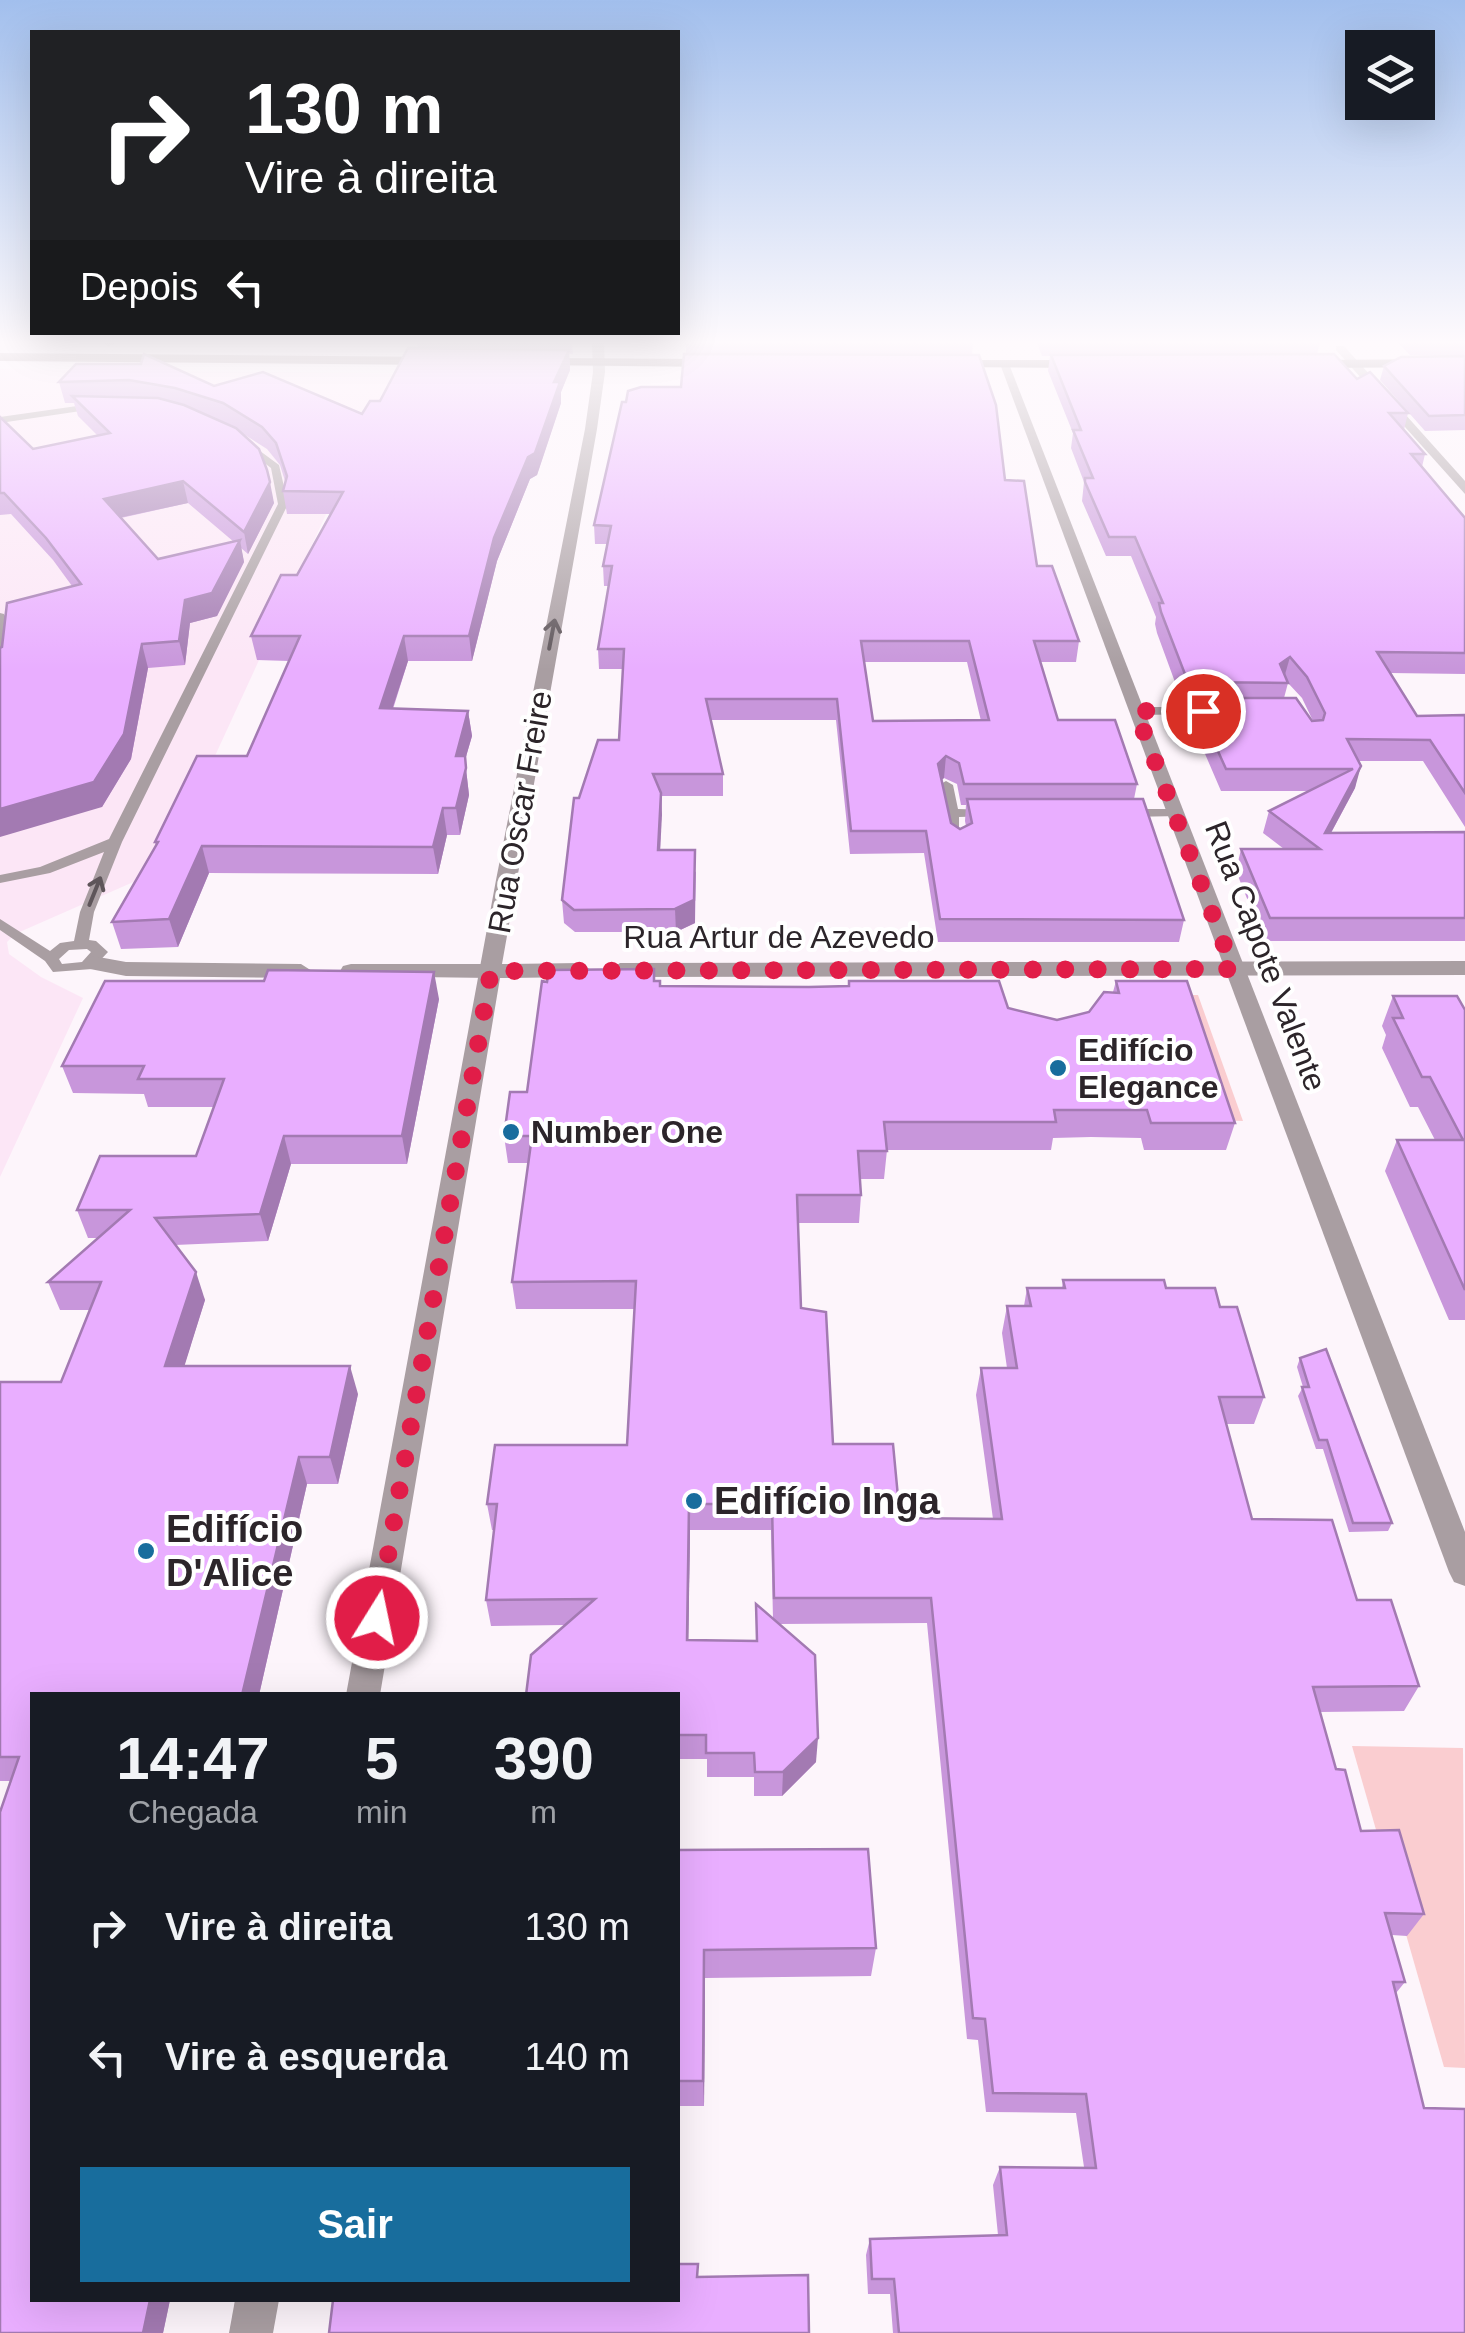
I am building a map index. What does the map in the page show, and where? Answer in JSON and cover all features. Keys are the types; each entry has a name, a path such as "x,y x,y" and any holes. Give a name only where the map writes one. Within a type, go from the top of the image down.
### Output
{"street":[{"name":"Rua Oscar Freire","path":"364,1692 587,452"},
{"name":"Rua Capote Valente","path":"1037,452 1465,1572"},
{"path":"1431,452 1465,490"},
{"name":"Rua Artur de Azevedo","path":"94,963 126,969 233,972 1465,968"},
{"path":"251,2333 257,2302"}],"lane":[{"path":"81,943 87,912 115,842 283,504 276,468 258,452"},
{"path":"0,616 8,632 0,670"},
{"path":"1136,711 1226,712"},
{"path":"946,786 959,844"},
{"path":"952,813 1008,813"},
{"path":"1118,813 1174,813"},
{"path":"0,880 44,871 115,842"},
{"path":"0,923 64,970 94,963 100,956 99,948 81,943 65,946 51,958"}],"shaded area":[{"path":"0,452 365,452 345,473 163,869 15,934 7,942 9,954 41,977 83,998 0,1177"},
{"path":"1106,995 1198,995 1243,1121 1216,1120"},
{"path":"1352,1746 1463,1748 1465,2068 1444,2067"}],"building":[{"path":"0,452 260,452 270,482 244,532 183,481 104,499 158,559 240,540 212,593 185,600 179,641 142,644 124,734 94,782 0,809 0,648 7,603 81,584 46,538 0,493"},
{"path":"279,452 535,452 528,457 494,538 469,636 404,636 380,708 468,711 456,756 465,756 466,768 456,808 443,808 433,847 202,846 169,919 112,922 158,842 197,756 247,756 300,636 251,636 281,575 297,575 343,492 283,491 287,476"},
{"path":"611,452 1002,452 1005,480 1024,481 1037,566 1052,566 1079,641 1034,641 1058,720 1115,720 1137,784 964,784 959,763 946,756 938,764 951,823 960,829 972,823 967,799 1143,799 1184,920 940,919 926,831 851,831 837,699 706,699 723,774 653,774 661,793 658,850 695,850 694,900 675,909 574,910 562,900 574,798 579,798 598,740 619,740 624,649 598,649 612,566 603,566 611,526 594,525","holes":["861,641 969,641 989,720 873,721"]},
{"path":"1082,452 1425,454 1411,454 1465,518 1465,653 1377,652 1417,716 1465,715 1465,793 1430,740 1347,739 1361,766 1325,833 1465,832 1465,918 1270,918 1241,849 1320,849 1269,811 1353,769 1226,769 1194,698 1296,698 1312,721 1323,720 1325,713 1307,677 1290,657 1280,664 1288,683 1188,682 1161,612 1159,603 1163,603 1135,537 1109,537 1085,482 1085,478 1093,478"},
{"path":"654,969 654,981 660,981 660,986 809,987 849,986 849,981 999,981 1008,1008 1057,1020 1089,1012 1104,992 1119,993 1116,981 1187,981 1235,1123 1151,1123 1147,1110 1054,1110 1056,1122 884,1122 887,1151 858,1151 861,1195 797,1195 801,1308 826,1312 833,1444 893,1444 900,1518 1002,1519 981,1368 1017,1368 1007,1306 1031,1306 1027,1288 1065,1288 1063,1280 1164,1280 1166,1288 1215,1288 1220,1307 1237,1307 1264,1397 1219,1397 1252,1519 1332,1520 1357,1600 1391,1600 1419,1686 1313,1687 1336,1769 1345,1770 1361,1831 1399,1830 1424,1914 1385,1913 1405,1982 1393,1982 1424,2108 1465,2109 1465,2333 899,2333 894,2279 872,2279 870,2239 1007,2235 1000,2167 1096,2168 1086,2094 993,2093 985,2019 973,2018 931,1598 774,1598 772,1504 689,1504 687,1640 757,1641 756,1604 815,1655 818,1738 783,1772 755,1772 754,1753 706,1753 706,1735 680,1735 680,1692 526,1692 531,1655 595,1599 486,1600 497,1504 487,1504 495,1445 627,1445 636,1281 512,1282 532,1136 504,1136 510,1092 527,1092 542,981 547,982 549,970"},
{"path":"268,970 434,972 402,1136 284,1136 260,1214 155,1218 196,1272 165,1366 350,1366 330,1457 299,1457 243,1692 30,1692 30,2302 150,2302 143,2333 0,2333 0,1812 19,1757 0,1757 0,1382 61,1382 101,1282 48,1282 130,1210 77,1210 100,1156 196,1156 224,1079 138,1079 144,1066 62,1066 105,981 264,981"},
{"path":"1393,996 1457,996 1465,1010 1465,1290 1397,1140 1463,1140 1430,1077 1422,1077 1393,1018 1403,1018"},
{"path":"1326,1349 1392,1523 1353,1523 1327,1440 1319,1440 1302,1387 1309,1387 1300,1358"},
{"path":"868,1849 876,1948 704,1950 703,2081 680,2081 680,1850"},
{"path":"680,2264 698,2264 697,2277 808,2275 809,2333 329,2333 333,2302 680,2302"}],"place":[{"name":"Edifício Elegance","path":"1058,1068"},
{"name":"Number One","path":"511,1132"},
{"name":"Edifício Inga","path":"694,1501"},
{"name":"Edifício D'Alice","path":"146,1551"}],"route":[{"path":"377,1618 491,971 1233,969 1136,711 1203,711"}]}
